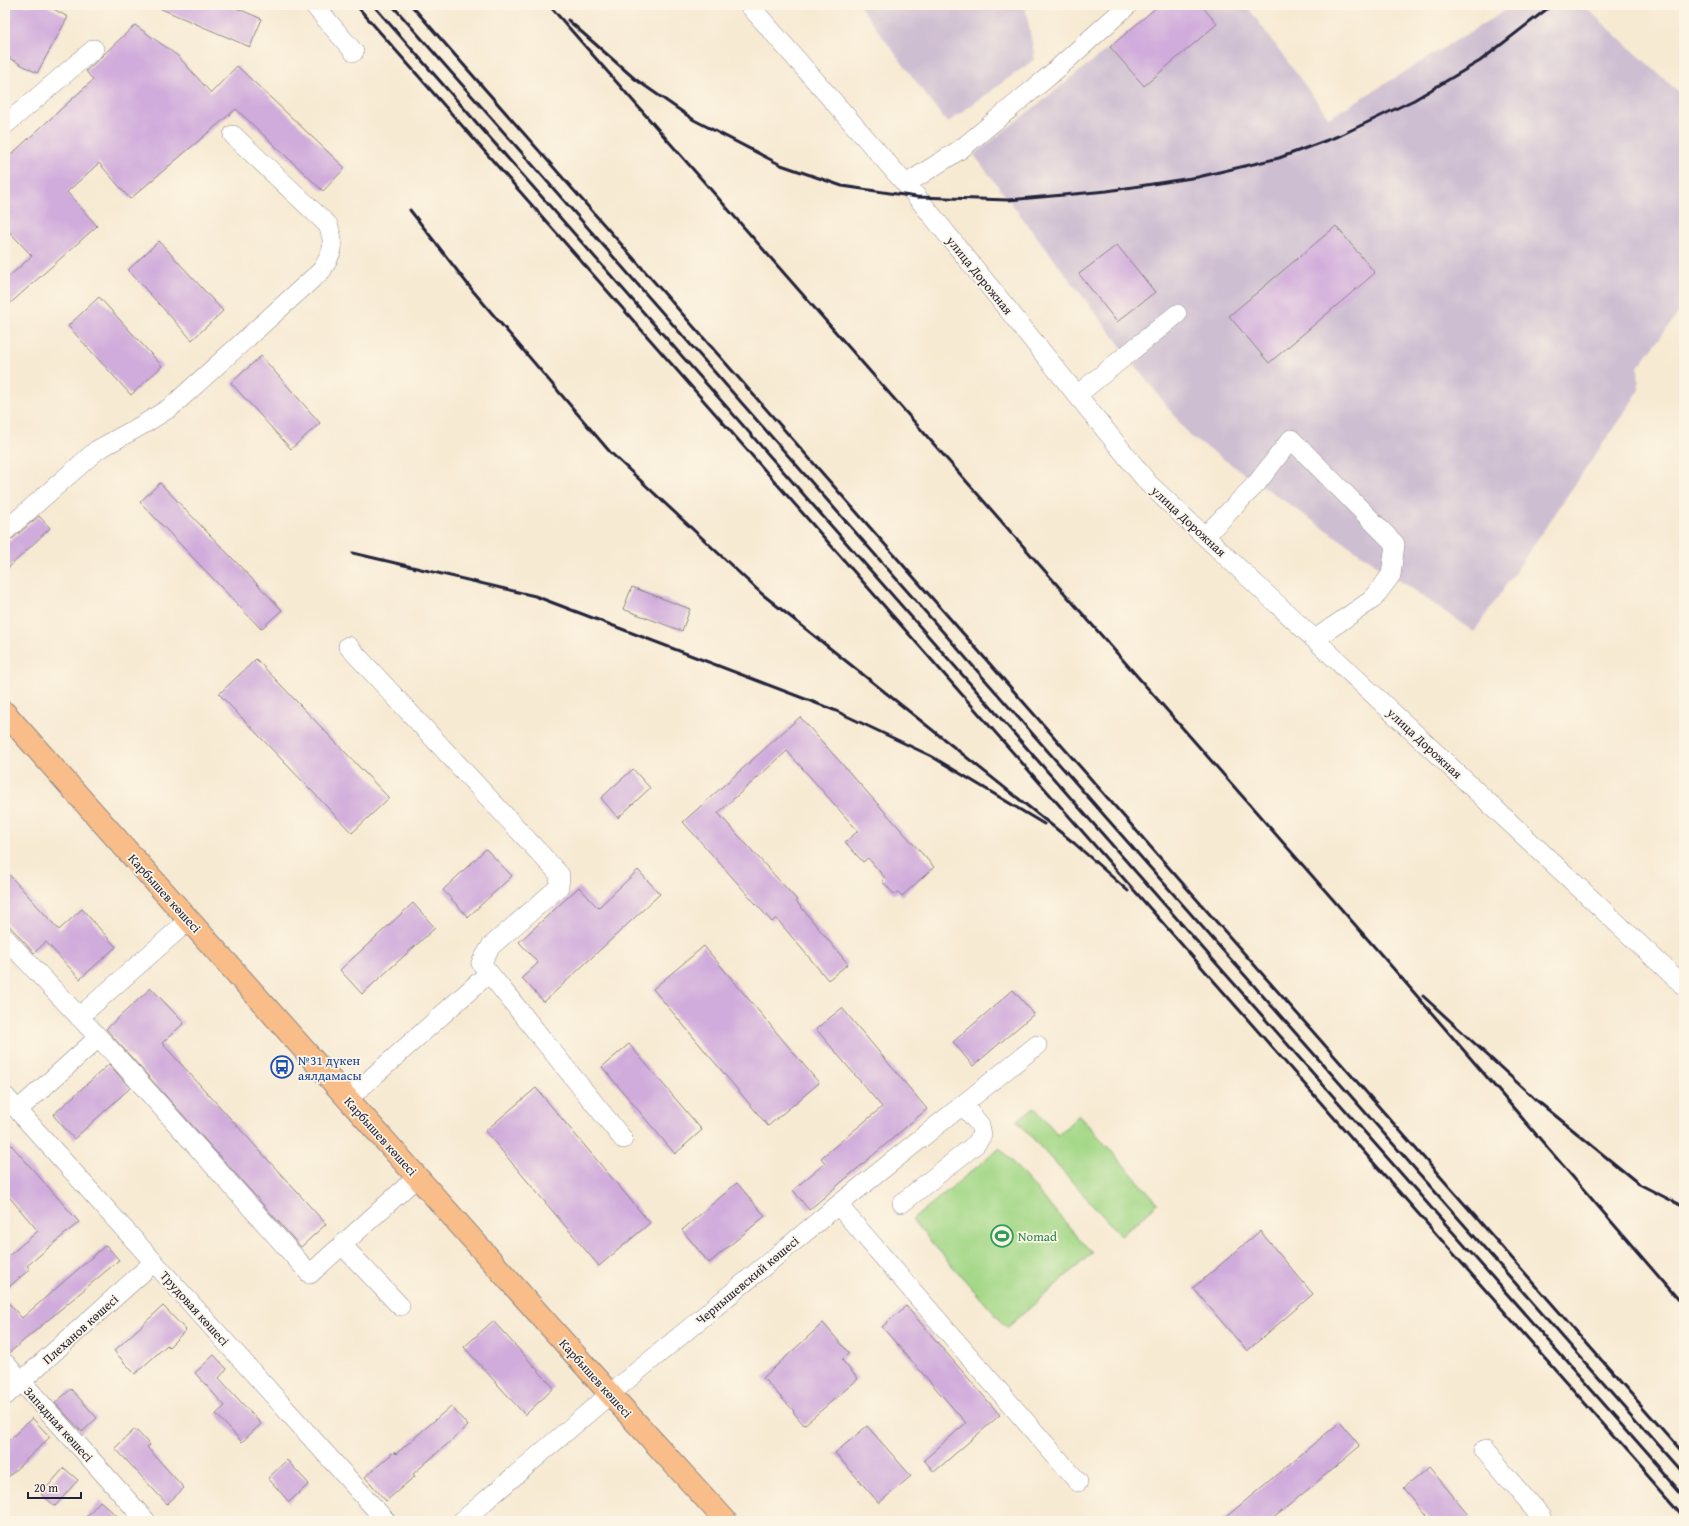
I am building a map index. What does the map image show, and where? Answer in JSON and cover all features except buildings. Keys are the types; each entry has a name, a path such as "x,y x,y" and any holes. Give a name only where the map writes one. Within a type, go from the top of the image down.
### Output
{"main road":[{"name":"Карбышев көшесі","path":"5,713 610,1394 726,1521"}],"street":[{"path":"314,5 354,52"},
{"name":"улица Дорожная","path":"749,5 906,184 1149,484 1684,986"},
{"path":"906,184 961,149 1048,77 1128,5"},
{"path":"5,125 94,50"},
{"path":"5,531 97,450 171,407 322,270 332,253 334,239 328,225 233,135"},
{"path":"1077,395 1177,314"},
{"path":"1205,536 1257,482 1291,439 1395,544 1390,575 1373,599 1315,639"},
{"path":"348,646 560,875 559,887 491,946 481,963 623,1139"},
{"path":"79,1017 189,920"},
{"path":"5,938 79,1017 310,1274 417,1177"},
{"path":"348,1099 489,973"},
{"path":"18,1110 98,1038"},
{"name":"Чернышевский көшесі","path":"462,1521 610,1394 838,1205 1037,1045"},
{"name":"Трудовая көшесі","path":"5,1096 386,1521"},
{"path":"902,1203 976,1144 982,1135 980,1125 963,1105"},
{"path":"838,1205 1078,1482"},
{"path":"342,1245 400,1306"},
{"name":"Плеханов көшесі","path":"5,1396 154,1262"},
{"name":"Западная көшесі","path":"5,1363 146,1521"},
{"path":"1484,1450 1540,1516 1542,1521"}],"shaded area":[{"path":"859,5 1025,5 1035,59 947,123"},
{"path":"1159,5 1246,5 1329,118 1514,5 1583,5 1684,97 1684,306 1638,367 1639,391 1474,632 1190,436 974,155 1110,47"}],"green space":[{"path":"1034,1107 1058,1135 1079,1115 1158,1203 1121,1236 1017,1121"},
{"name":"Nomad","path":"1000,1148 1092,1253 1007,1328 912,1220"}],"railway":[{"path":"356,5 1684,1516"},
{"path":"373,5 1684,1495"},
{"path":"392,5 1684,1475"},
{"path":"411,5 1684,1454"},
{"path":"549,5 1392,967 1684,1306"},
{"path":"568,20 635,79 694,120 781,165 842,186 917,197 1008,200 1107,191 1198,177 1279,158 1341,135 1414,100 1480,61 1552,5"},
{"path":"410,210 473,291 610,452 762,594 1074,843 1128,891"},
{"path":"353,553 535,596 834,710 931,756 1044,824"},
{"path":"1423,996 1535,1099 1639,1184 1684,1207"}],"place":[{"name":"№31 дүкен аялдамасы","path":"282,1067"},
{"name":"Nomad","path":"1002,1236"}]}
